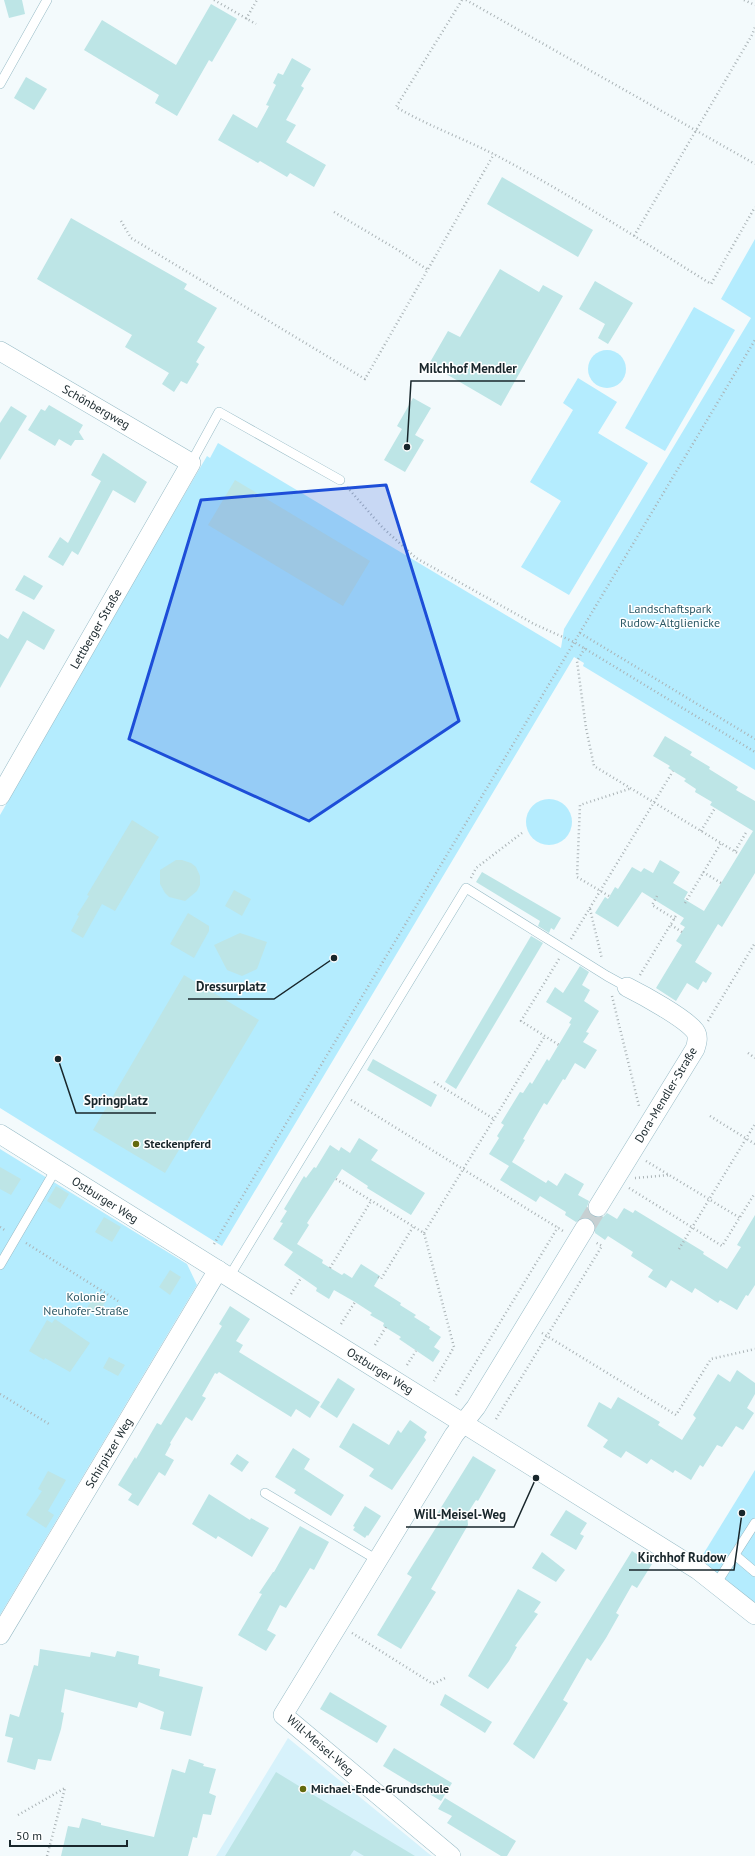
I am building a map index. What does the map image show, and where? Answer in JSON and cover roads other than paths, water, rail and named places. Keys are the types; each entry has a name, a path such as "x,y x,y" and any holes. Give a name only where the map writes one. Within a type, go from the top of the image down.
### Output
{"street":[{"name":"Schönbergweg","path":"0,351 191,463"},
{"name":"Lettberger Straße","path":"0,796 191,463"},
{"name":"Dora-Mendler-Straße","path":"598,1207 695,1049 698,1040 695,1032 676,1016 629,988"},
{"name":"Ostburger Weg","path":"0,1134 698,1570 755,1615"},
{"path":"463,1423 476,1407 526,1323 582,1234"},
{"name":"Schirpitzer Weg","path":"0,1635 223,1274"},
{"name":"Will-Meisel-Weg","path":"451,1856 283,1715 463,1423"}],"lane":[{"path":"0,84 47,0"},
{"path":"191,463 219,412 340,480"},
{"path":"223,1274 340,1094 466,888 607,976 629,988"},
{"path":"0,1265 56,1169"},
{"path":"265,1493 378,1561"},
{"path":"716,1584 755,1523"},
{"path":"735,1555 755,1572"}],"tunnel":[{"path":"585,1228 598,1207"}],"place":[{"name":"Milchhof Mendler","path":"407,447"},
{"name":"Dressurplatz","path":"334,958"},
{"name":"Springplatz","path":"58,1059"},
{"name":"Steckenpferd","path":"136,1144"},
{"name":"Will-Meisel-Weg","path":"536,1478"},
{"name":"Kirchhof Rudow","path":"742,1513"},
{"name":"Michael-Ende-Grundschule","path":"303,1789"}],"park label":[{"name":"Landschaftspark Rudow-Altglienicke","path":"670,616"},
{"name":"Kolonie Neuhofer-Straße","path":"86,1304"}]}
